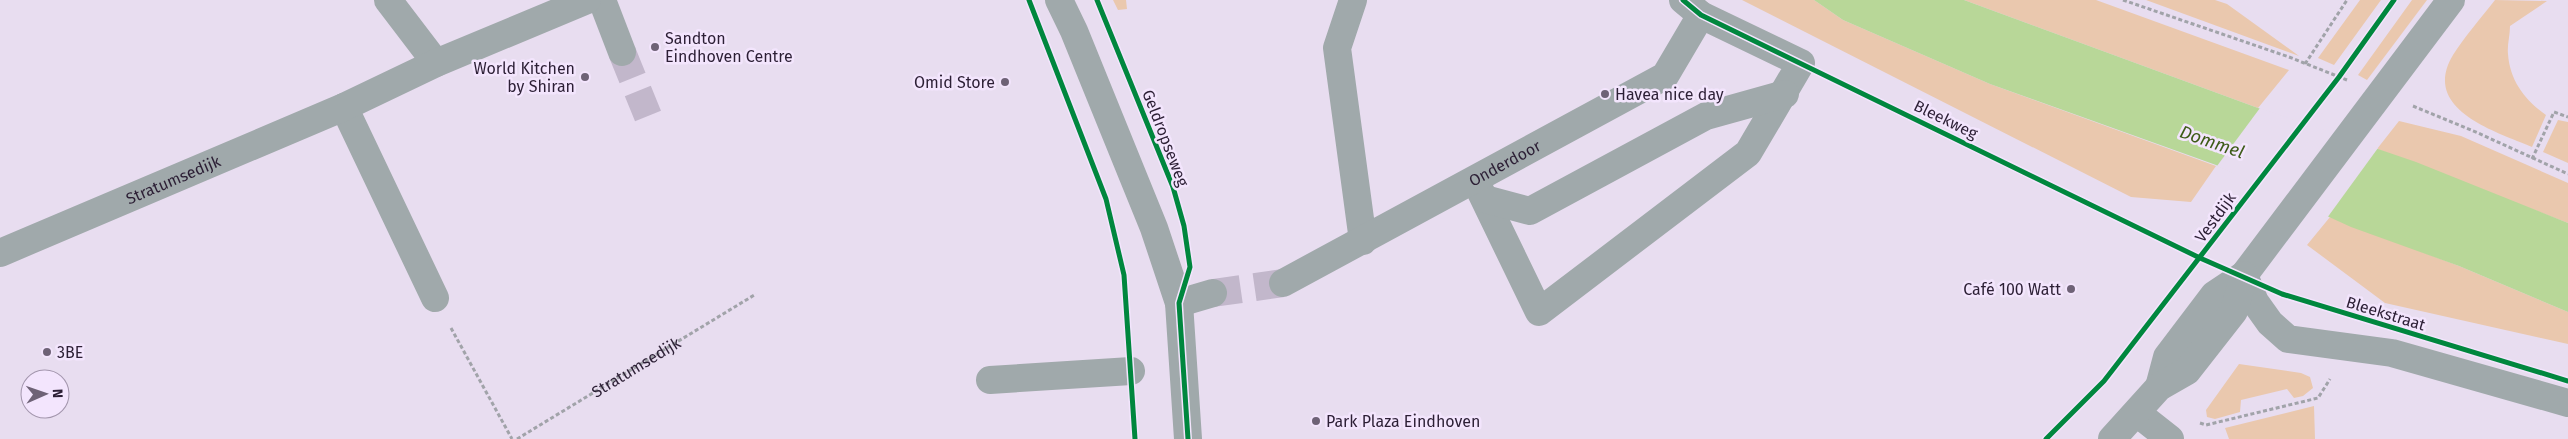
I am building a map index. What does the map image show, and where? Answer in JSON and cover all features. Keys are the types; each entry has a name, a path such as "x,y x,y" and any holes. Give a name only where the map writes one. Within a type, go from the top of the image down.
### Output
{"street":[{"path":"388,0 436,63"},
{"name":"Stratumsedijk","path":"0,253 344,107 436,63 587,0"},
{"path":"602,0 622,52"},
{"path":"1059,0 1074,31 1154,228 1179,303 1188,439"},
{"path":"1353,0 1337,48 1363,241"},
{"path":"2112,439 2138,413 2159,387 2167,357 2214,295 2244,275 2451,0"},
{"path":"1480,190 1539,312 1748,153 1785,94 1801,63 1692,8"},
{"name":"Onderdoor","path":"1283,283 1363,241 1480,190 1665,76 1692,8"},
{"path":"1510,251 1530,211 1706,116 1785,94"},
{"path":"344,107 436,298"},
{"path":"1480,190 1530,211"},
{"path":"2244,275 2255,302 2270,324 2288,339 2392,353 2568,404"},
{"path":"1179,303 1213,293"},
{"path":"990,380 1131,371"},
{"path":"2138,413 2170,439"}],"path":[{"path":"2123,0 2305,64 2380,93 2478,133 2568,174"},
{"path":"2305,64 2347,0"},
{"path":"2333,84 2344,69"},
{"path":"2532,159 2554,112 2568,117"},
{"path":"436,298 512,439"},
{"path":"2196,423 2206,424 2318,398 2349,347"}],"shaded area":[{"path":"1113,0 1126,0 1127,9 1118,10"},
{"path":"1742,0 1814,0 1843,20 1990,84 2216,166 2191,202 2131,197"},
{"path":"1964,0 2096,0 2289,70 2258,108"},
{"path":"2146,0 2215,0 2227,4 2299,56"},
{"path":"2360,0 2381,0 2334,65 2318,58"},
{"path":"2412,0 2427,0 2367,80 2358,75"},
{"path":"2495,0 2547,1 2510,26 2509,64 2515,81 2531,103 2546,115 2532,147 2483,126 2467,116 2454,104 2446,90 2445,74 2453,55"},
{"path":"2558,120 2568,122 2568,163 2543,152"},
{"path":"2399,121 2461,136 2568,183 2568,223 2377,149"},
{"path":"2330,217 2459,266 2568,312 2568,344 2385,303 2307,245"},
{"path":"2239,364 2301,373 2310,377 2313,388 2303,396 2294,398 2287,389 2241,400 2240,412 2215,419 2207,417 2206,410"},
{"path":"2314,406 2315,439 2229,439 2225,428"}],"water":[{"name":"Dommel","path":"1814,0 1964,0 2258,108 2416,162 2568,223 2568,312 2459,266 2351,227 2216,165 1990,84 1843,20"}],"pier":[{"path":"2260,108 2378,148 2327,218 2217,166"}],"tunnel":[{"path":"622,52 648,116"},
{"path":"1213,293 1283,283"}],"cycle path":[{"path":"1029,0 1106,199 1124,275 1135,439"},
{"name":"Geldropseweg","path":"1097,0 1173,187 1184,226 1190,267 1179,303 1188,439"},
{"name":"Bleekweg","path":"1683,0 1701,15 2200,258 2282,294 2568,381"},
{"name":"Vestdijk","path":"2046,439 2104,381 2339,77 2394,0"}],"place":[{"name":"Sandton Eindhoven Centre","path":"655,47"},
{"name":"World Kitchen by Shiran","path":"585,77"},
{"name":"Omid Store","path":"1005,82"},
{"name":"Havea nice day","path":"1605,94"},
{"name":"Café 100 Watt","path":"2071,289"},
{"name":"3BE","path":"47,352"},
{"name":"Park Plaza Eindhoven","path":"1316,421"}]}
